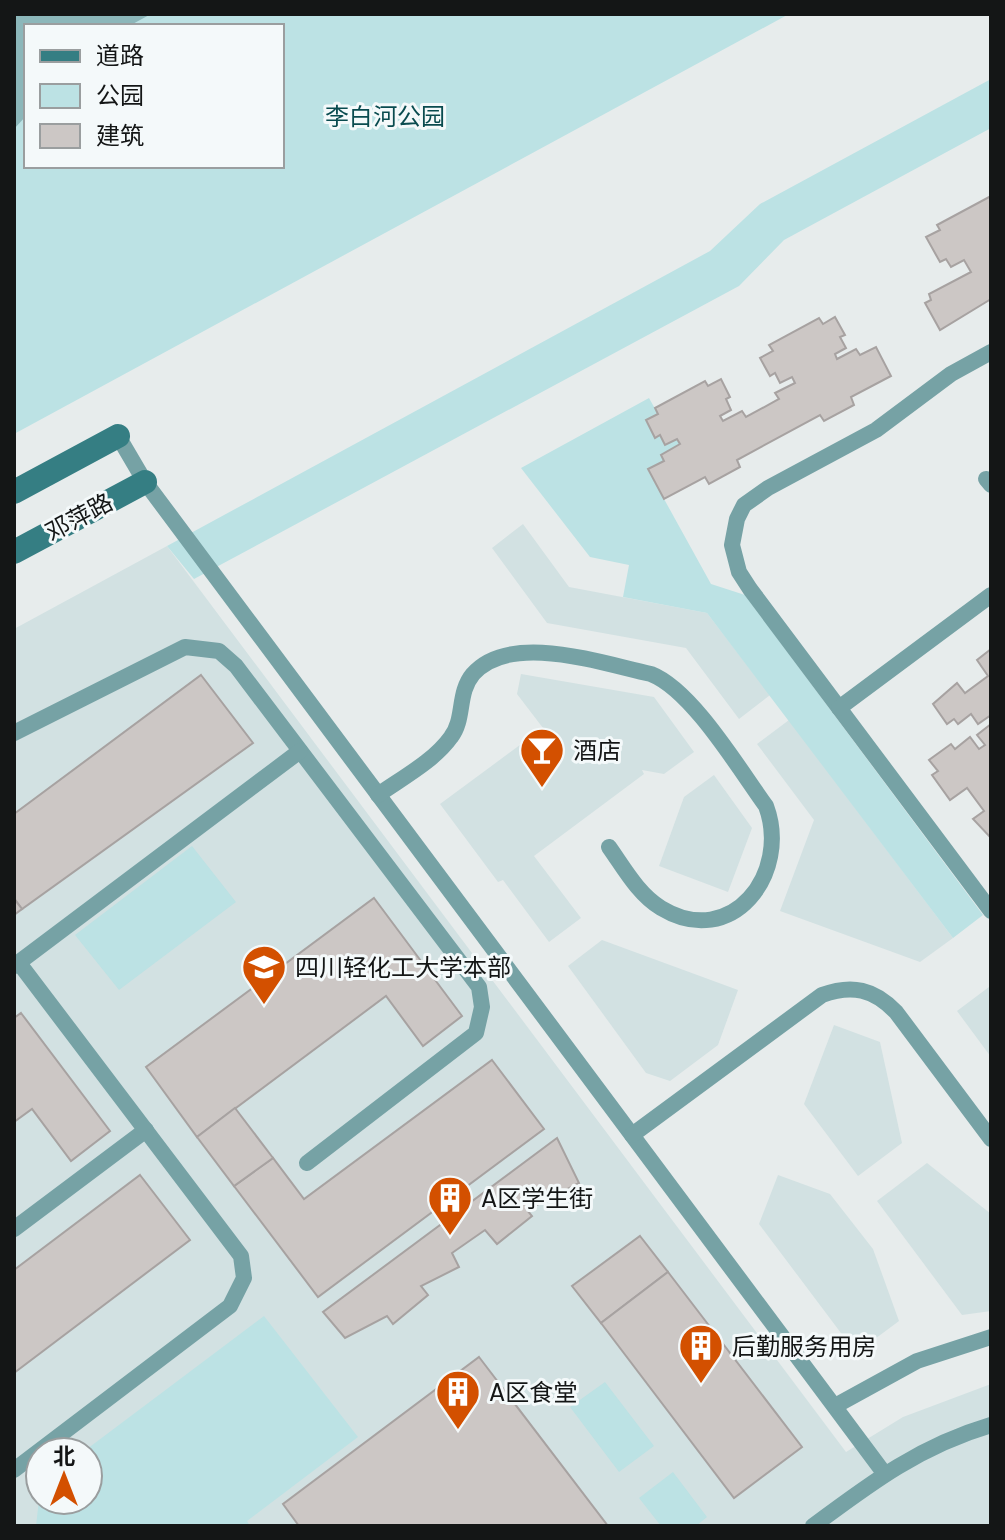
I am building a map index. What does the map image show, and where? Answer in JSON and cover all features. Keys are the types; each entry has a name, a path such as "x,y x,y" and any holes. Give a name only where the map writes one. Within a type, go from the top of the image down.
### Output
{"main road":[{"path":"14,492 118,436"},
{"name":"邓萍路","path":"14,552 145,482"}],"lane":[{"path":"991,352 951,374 876,430 755,496 737,519 732,545 739,572 991,911"},
{"path":"118,436 145,482 884,1473"},
{"path":"839,708 991,595"},
{"path":"14,733 185,647 219,651 236,666 479,987 482,1007 476,1033 307,1163"},
{"path":"378,795 441,749 453,736 464,689 472,676 496,658 511,652 538,652 651,674 678,688 766,806 771,820 773,850 755,893 745,906 731,914 698,920 663,909 648,899 609,847"},
{"path":"14,1470 230,1306 244,1278 241,1256 16,964 300,751"},
{"path":"632,1135 822,995 840,988 857,988 885,1001 896,1012 991,1139"},
{"path":"14,1229 146,1130"},
{"path":"835,1406 917,1361 991,1337"},
{"path":"813,1526 884,1473 959,1434 991,1425"},
{"path":"839,1506 839,1526"}],"shaded area":[{"path":"14,14 151,14 133,24 24,24 24,118 14,129"},
{"path":"523,524 569,587 707,613 770,695 739,719 686,648 547,623 492,548"},
{"name":"四川轻化工大学本部","path":"167,546 846,1452 903,1417 991,1384 991,1526 14,1526 14,629"},
{"path":"521,674 654,697 694,752 664,774 642,770 644,774 534,856 581,918 549,942 503,880 498,882 440,804 543,728 517,694"},
{"path":"789,720 953,938 920,962 780,911 814,820 757,744"},
{"path":"714,775 752,828 728,892 659,866 684,797"},
{"path":"602,940 738,990 718,1045 670,1081 646,1073 568,966"},
{"path":"989,987 991,990 991,1057 957,1011"},
{"path":"834,1025 880,1042 902,1143 858,1176 804,1104"},
{"path":"927,1163 991,1214 991,1311 962,1315 877,1201"},
{"path":"778,1175 830,1194 873,1249 899,1321 856,1353 759,1224"}],"green space":[{"name":"李白河公园","path":"14,14 789,14 14,434"},
{"path":"991,79 991,128 784,240 739,286 194,579 167,546 710,251 760,204"},
{"path":"649,398 658,414 646,421 655,438 660,435 666,445 677,439 680,444 661,455 664,461 648,470 711,584 745,595 983,915 953,938 707,613 623,597 629,565 590,557 521,468"},
{"path":"192,846 236,902 119,990 75,935"},
{"path":"264,1316 358,1437 247,1521 250,1526 36,1526 37,1516 104,1516 104,1436"},
{"path":"605,1382 654,1446 619,1472 570,1407"},
{"path":"673,1472 707,1517 696,1526 661,1526 639,1498"}],"building":[{"path":"991,196 991,299 940,330 925,303 931,300 929,294 971,272 964,260 951,267 946,259 940,262 926,237 940,230 937,225"},
{"path":"835,317 845,335 840,337 846,348 835,354 837,359 856,349 860,355 876,347 891,376 851,397 854,405 824,421 820,415 737,460 740,467 709,484 705,477 664,499 648,469 664,461 661,455 680,444 677,439 665,445 660,435 655,438 646,420 658,414 655,408 705,381 708,386 721,379 730,397 726,399 731,410 720,416 723,421 742,411 746,417 779,399 775,393 795,383 792,377 780,383 775,373 770,376 760,358 773,351 769,345 819,318 823,324"},
{"path":"991,649 991,715 978,724 971,714 958,724 954,719 947,724 933,704 957,683 965,693 988,676 977,660"},
{"path":"201,675 253,743 22,909 14,898 14,814"},
{"path":"991,724 991,838 973,819 984,811 967,788 950,800 932,775 938,771 929,760 951,744 955,749 970,737 979,749 985,745 977,735"},
{"path":"374,898 462,1016 423,1046 386,996 197,1137 146,1067"},
{"path":"14,899 22,909 14,915"},
{"path":"21,1013 110,1131 71,1161 32,1109 14,1122 14,1018"},
{"path":"492,1060 544,1129 318,1297 234,1186 273,1158 304,1199"},
{"path":"235,1108 273,1158 234,1186 197,1137"},
{"name":"A区学生街","path":"557,1138 579,1183 527,1210 532,1216 497,1244 485,1230 452,1253 459,1267 421,1286 428,1295 393,1324 387,1316 345,1338 323,1312"},
{"path":"140,1175 190,1240 14,1373 14,1270"},
{"path":"640,1236 668,1272 601,1323 572,1286"},
{"name":"后勤服务用房","path":"668,1272 802,1447 734,1498 601,1323"},
{"name":"A区食堂","path":"479,1357 608,1526 299,1526 283,1504"}],"place":[{"name":"酒店","path":"542,789"},
{"name":"四川轻化工大学本部","path":"264,1006"},
{"name":"A区学生街","path":"450,1237"},
{"name":"后勤服务用房","path":"701,1385"},
{"name":"A区食堂","path":"458,1431"}]}
